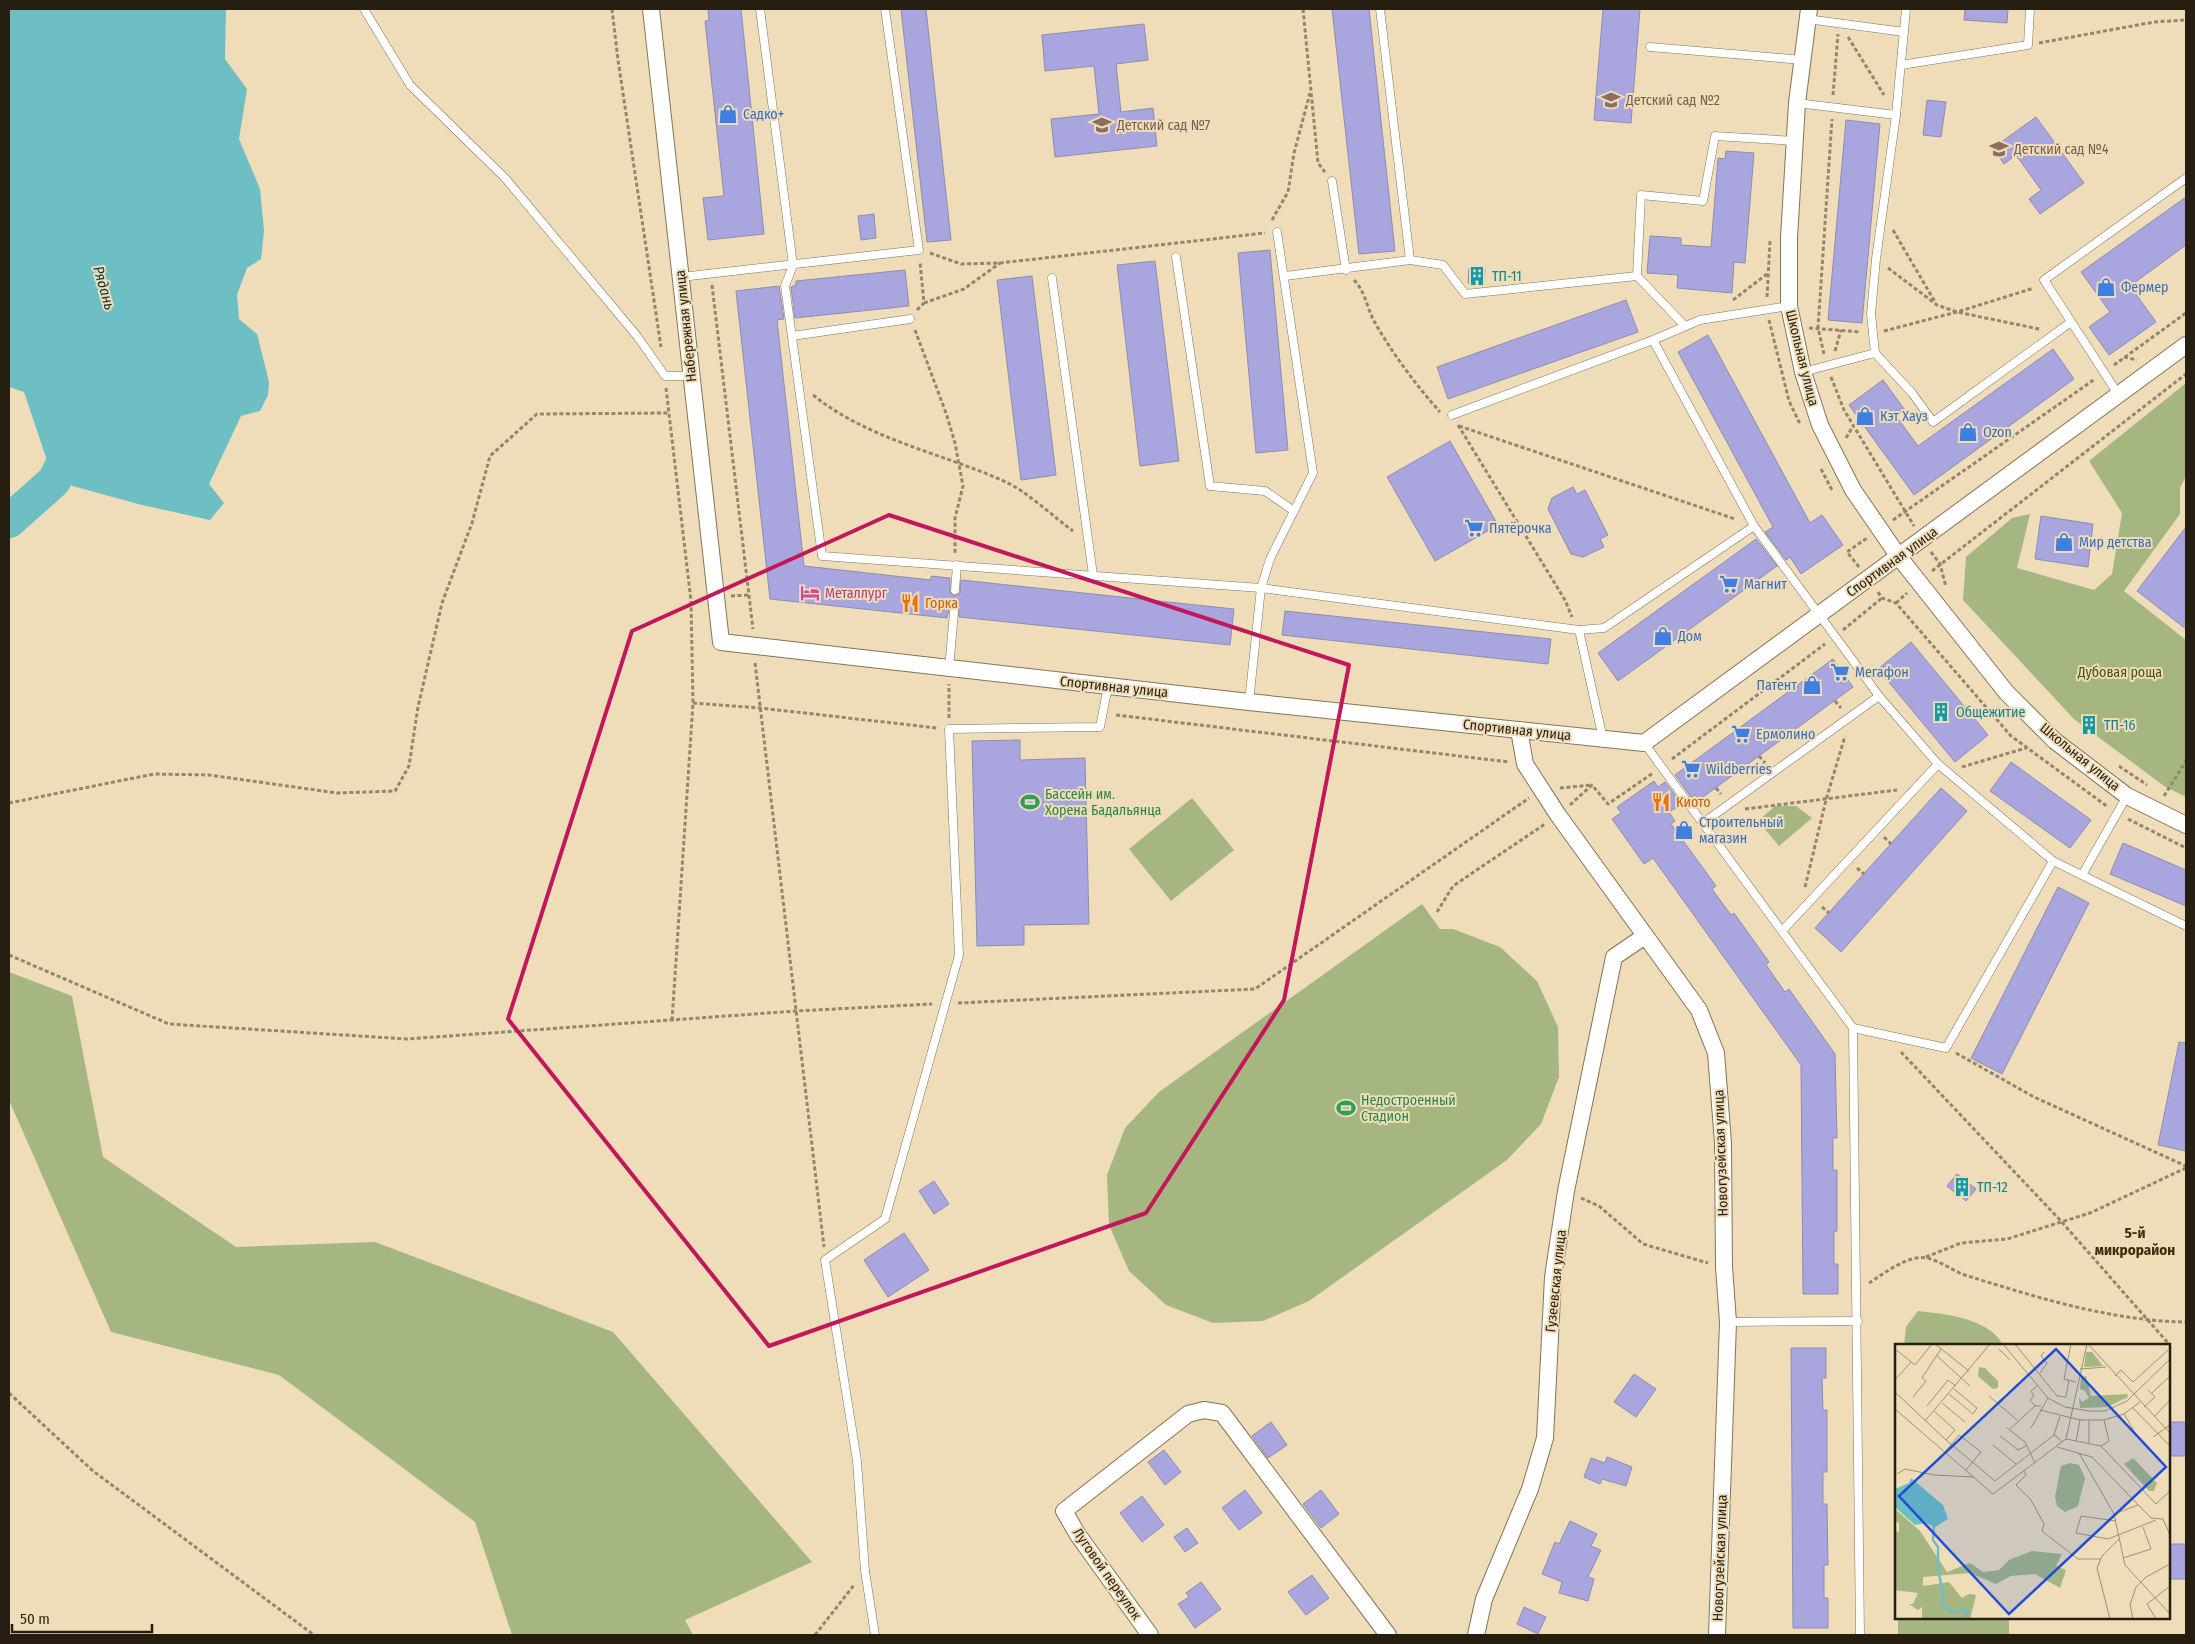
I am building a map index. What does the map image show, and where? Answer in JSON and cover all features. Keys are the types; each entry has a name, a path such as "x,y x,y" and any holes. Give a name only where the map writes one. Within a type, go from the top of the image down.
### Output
{"street":[{"name":"Набережная улица","path":"651,9 721,642"},
{"name":"Школьная улица","path":"1808,14 1795,142 1789,238 1789,306 1802,372 1820,425 1853,490 1899,557 2006,692 2055,741 2127,796 2186,825"},
{"name":"Спортивная улица","path":"721,642 1249,702 1644,743 2186,345"},
{"name":"Новогузейская улица","path":"1519,730 1525,764 1558,815 1698,1010 1716,1053 1723,1143 1724,1267 1728,1322 1717,1635"},
{"name":"Гузеевская улица","path":"1478,1635 1484,1599 1530,1489 1545,1438 1553,1278 1566,1191 1614,957 1645,936"},
{"name":"Луговой переулок","path":"1150,1635 1078,1536 1064,1512 1188,1414 1204,1410 1222,1413 1388,1635"}],"lane":[{"path":"364,9 410,85 469,140 505,178 637,336 665,376 691,376"},
{"path":"760,9 793,265 785,286 822,556 1261,588 1579,630 1604,628 1754,526"},
{"path":"680,277 919,250 885,9"},
{"path":"1380,9 1410,260"},
{"path":"1906,9 1896,115 1876,259 1871,314 1876,353 1912,393 1933,422 2072,322"},
{"path":"1901,65 2028,46 2030,9"},
{"path":"1808,14 1839,24 1904,32"},
{"path":"1650,46 1803,60"},
{"path":"1798,102 1896,115"},
{"path":"1685,326 1637,276 1641,195 1702,201 1715,136 1795,142"},
{"path":"2118,394 2044,280 2186,178"},
{"path":"1332,181 1346,270"},
{"path":"1249,702 1261,588 1270,559 1313,473 1277,232"},
{"path":"1176,257 1210,486 1265,491 1294,511"},
{"path":"1285,276 1346,270 1410,260 1443,265 1465,294 1637,276"},
{"path":"1052,278 1093,575"},
{"path":"1452,415 1653,340 1700,320 1789,306"},
{"path":"792,336 910,319"},
{"path":"1653,340 1754,526 1880,696 1938,764 2054,861 2186,926"},
{"path":"1802,372 1876,353"},
{"path":"955,590 957,566"},
{"path":"950,668 954,612"},
{"path":"1579,630 1603,739"},
{"path":"875,1635 865,1571 857,1461 825,1260 885,1219 959,955 949,730 1100,727 1108,686"},
{"path":"1703,823 1880,696"},
{"path":"1644,743 1853,1028 1858,1290 1860,1635"},
{"path":"1782,931 1938,764"},
{"path":"2082,876 2127,796"},
{"path":"1853,1028 1946,1048 2054,861"},
{"path":"1728,1322 1858,1321"}],"path":[{"path":"1303,9 1318,163 1332,181"},
{"path":"2028,46 2154,22 2186,20"},
{"path":"1839,24 1818,328 1826,366 1844,410 1904,512 1940,564 1948,593"},
{"path":"1839,24 1896,115"},
{"path":"1271,220 1288,192 1294,153 1311,90"},
{"path":"1882,212 1937,305"},
{"path":"1259,234 1265,227"},
{"path":"924,303 919,250 961,264 1000,263 1277,232"},
{"path":"1876,259 1937,305 1957,312 2057,333"},
{"path":"957,566 953,542 955,518 963,486 946,413 910,319 924,303 964,289 1000,263"},
{"path":"1346,270 1359,285 1374,321 1423,393 1440,413 1452,415 1565,600 1579,630"},
{"path":"1729,303 1768,273"},
{"path":"710,274 748,595 754,622 753,647 825,1260"},
{"path":"1770,325 1873,333 1957,312 2035,288 2044,280"},
{"path":"1847,552 2104,372 2186,312"},
{"path":"1896,602 1940,564 2186,374"},
{"path":"798,384 831,410 869,430 1008,483 1088,542"},
{"path":"9,803 154,774 209,775 337,793 395,791 409,766 418,707 442,603 472,523 490,456 537,414 668,413"},
{"path":"1458,426 1754,526"},
{"path":"1592,785 1608,804 1661,767 1882,598"},
{"path":"672,1021 692,703 760,708 949,730 950,668"},
{"path":"1103,714 1525,764"},
{"path":"1798,914 1826,800 1851,716"},
{"path":"1948,772 2026,748"},
{"path":"2112,761 2150,787"},
{"path":"2164,795 2186,761"},
{"path":"9,955 169,1024 407,1039 672,1021 796,1010 1255,989 1542,790 1592,785"},
{"path":"1437,912 1453,886 1558,815 1592,785"},
{"path":"1719,811 1826,800 1916,787"},
{"path":"2157,791 2171,799"},
{"path":"1885,1035 2060,1220 2151,1321 2168,1343"},
{"path":"1946,1048 2034,1098 2186,1167"},
{"path":"1858,1290 1901,1263 1926,1257 1960,1244 2007,1239 2060,1220 2090,1213 2186,1167"},
{"path":"1566,1191 1599,1206 1643,1244 1724,1267"},
{"path":"1926,1257 1960,1274 2048,1300 2151,1321 2186,1322"},
{"path":"9,1393 93,1471 314,1635"},
{"path":"815,1635 865,1571"}],"highlighted area":[{"path":"889,515 1349,665 1284,1000 1146,1213 769,1346 508,1019 632,631"}],"green space":[{"name":"Дубовая роща","path":"2186,383 2186,476 2180,488 2180,514 2124,591 2186,640 2186,797 2164,786 2074,719 1963,600 1966,557 2012,518 2030,514 2017,568 2094,590 2112,574 2122,513 2089,461"},
{"path":"1192,798 1234,850 1171,901 1129,849"},
{"path":"1775,806 1796,806 1812,818 1779,846 1758,821"},
{"name":"Недостроенный Стадион","path":"1422,904 1440,929 1453,929 1500,947 1537,981 1558,1027 1559,1077 1541,1124 1507,1160 1309,1301 1263,1321 1213,1323 1166,1305 1129,1271 1109,1225 1107,1175 1125,1128 1159,1092"},
{"path":"9,972 72,996 103,1157 236,1247 375,1242 613,1332 812,1562 685,1620 693,1635 512,1635 475,1522 279,1375 111,1332 9,1100"},
{"path":"1918,1311 1953,1316 1977,1323 1988,1329 2002,1344 1904,1344 1906,1327"},
{"path":"1898,1619 2009,1619 2009,1635 1898,1635"}],"water":[{"path":"9,9 226,9 225,59 247,89 239,139 260,189 264,231 261,259 247,268 237,295 239,319 257,334 269,382 268,395 260,411 241,416 209,484 224,503 210,520 142,505 54,481 24,392 9,387"}],"building":[{"path":"708,9 741,9 764,234 708,240 703,198 724,196 705,21 709,20"},
{"path":"901,9 926,9 951,240 927,242"},
{"path":"1332,9 1369,9 1395,251 1359,254"},
{"path":"1603,9 1640,9 1631,123 1594,120"},
{"path":"1965,9 2008,9 2007,23 1964,20"},
{"path":"1144,24 1148,60 1116,64 1121,112 1153,108 1157,146 1055,157 1051,119 1099,114 1094,66 1045,71 1042,35"},
{"path":"1927,100 1946,102 1941,137 1923,135"},
{"path":"2036,117 2084,183 2040,214 2029,199 2041,190 2016,155 2004,164 1993,148"},
{"path":"1846,120 1880,124 1862,323 1828,320"},
{"path":"1726,151 1754,153 1745,263 1734,262 1732,293 1677,288 1678,275 1647,273 1650,236 1681,238 1681,245 1711,247 1718,158 1725,159"},
{"path":"2186,197 2186,245 2130,286 2156,322 2109,355 2089,327 2110,312 2081,272"},
{"path":"874,214 876,238 861,240 858,216"},
{"path":"1270,250 1288,450 1256,453 1238,253"},
{"path":"1155,261 1179,461 1140,466 1117,265"},
{"name":"ТП-11","path":"1469,268 1485,269 1484,284 1468,283"},
{"path":"905,270 909,306 795,318 791,287 796,285 796,281"},
{"path":"1032,276 1056,475 1021,480 997,280"},
{"path":"779,286 784,319 777,320 804,566 931,580 931,576 950,578 950,592 954,596 960,593 961,580 1234,609 1230,645 959,617 959,610 955,606 949,609 947,618 770,599 736,291"},
{"path":"1626,300 1638,332 1448,399 1437,367"},
{"path":"1708,335 1810,523 1822,515 1843,545 1801,574 1790,557 1786,560 1765,532 1773,527 1678,352"},
{"path":"2053,349 2074,379 1914,495 1849,405 1883,380 1905,410 1896,416 1918,446"},
{"path":"1450,441 1498,525 1435,561 1387,477"},
{"path":"1573,487 1577,494 1585,490 1608,535 1600,539 1604,547 1583,557 1571,554 1548,509 1552,498"},
{"name":"Мир детства","path":"2041,516 2093,524 2088,567 2035,559"},
{"path":"2186,527 2186,629 2137,591"},
{"path":"1756,539 1777,566 1618,681 1598,653"},
{"path":"1285,611 1551,639 1548,664 1282,635"},
{"name":"Общежитие","path":"1911,642 1988,735 1955,762 1878,669"},
{"path":"1833,659 1853,687 1699,800 1695,795 1691,797 1675,775"},
{"name":"Бассейн им. Хорена Бадальянца","path":"1020,740 1020,760 1085,758 1089,924 1024,925 1024,945 977,946 972,741"},
{"path":"2011,762 2091,820 2070,848 1990,791"},
{"path":"1654,781 1658,787 1665,782 1682,804 1669,812 1675,821 1671,824 1716,886 1712,889 1731,915 1734,913 1769,962 1766,965 1785,992 1789,989 1835,1054 1837,1138 1833,1138 1833,1170 1837,1170 1837,1231 1834,1231 1834,1264 1838,1264 1838,1294 1803,1294 1801,1065 1653,858 1644,864 1612,819 1621,813 1617,807"},
{"path":"1941,788 1967,811 1841,952 1815,928"},
{"path":"2123,843 2186,870 2186,906 2110,874"},
{"path":"2058,887 2089,903 2002,1074 1971,1058"},
{"path":"2179,1042 2186,1043 2186,1151 2158,1145"},
{"name":"ТП-12","path":"1957,1174 1976,1189 1966,1201 1947,1186"},
{"path":"934,1181 949,1204 934,1214 919,1191"},
{"path":"904,1233 929,1270 888,1297 864,1260"},
{"path":"1791,1348 1826,1348 1826,1378 1822,1378 1823,1410 1827,1410 1827,1472 1823,1472 1823,1504 1827,1504 1828,1565 1824,1565 1824,1598 1828,1598 1828,1628 1793,1628"},
{"path":"1634,1374 1656,1389 1636,1417 1614,1402"},
{"path":"1271,1422 1287,1445 1268,1458 1252,1436"},
{"path":"2170,1422 2186,1422 2186,1456 2170,1456"},
{"path":"1164,1450 1181,1472 1165,1485 1148,1462"},
{"path":"1607,1457 1632,1467 1626,1486 1602,1479 1600,1484 1584,1477 1591,1458 1605,1463"},
{"path":"1245,1490 1262,1513 1239,1530 1222,1508"},
{"path":"1321,1490 1339,1514 1321,1528 1303,1504"},
{"path":"1142,1496 1164,1525 1142,1542 1120,1513"},
{"path":"1570,1521 1597,1534 1591,1546 1601,1550 1588,1577 1594,1579 1588,1601 1559,1593 1562,1582 1542,1574 1555,1542 1559,1544"},
{"path":"1187,1528 1198,1543 1185,1552 1174,1537"},
{"path":"2170,1544 2186,1544 2186,1579 2170,1579"},
{"path":"1312,1575 1329,1598 1306,1615 1288,1592"},
{"path":"1201,1582 1221,1609 1195,1628 1178,1604 1189,1597 1186,1593"},
{"path":"1524,1607 1546,1617 1538,1634 1517,1624"}],"waterway":[{"name":"Рядань","path":"9,521 54,481 75,439"}],"place":[{"name":"Детский сад №2","path":"1611,100"},
{"name":"Садко+","path":"728,114"},
{"name":"Детский сад №7","path":"1102,125"},
{"name":"Детский сад №4","path":"1999,149"},
{"name":"ТП-11","path":"1477,276"},
{"name":"Фермер","path":"2106,287"},
{"name":"Кэт Хауз","path":"1865,416"},
{"name":"Ozon","path":"1968,432"},
{"name":"Пятёрочка","path":"1474,528"},
{"name":"Мир детства","path":"2064,542"},
{"name":"Магнит","path":"1729,584"},
{"name":"Металлург","path":"810,593"},
{"name":"Горка","path":"910,603"},
{"name":"Дом","path":"1663,636"},
{"name":"Мегафон","path":"1840,672"},
{"name":"Патент","path":"1812,685"},
{"name":"Общежитие","path":"1941,712"},
{"name":"ТП-16","path":"2089,725"},
{"name":"Ермолино","path":"1741,734"},
{"name":"Wildberries","path":"1691,769"},
{"name":"Бассейн им. Хорена Бадальянца","path":"1030,802"},
{"name":"Киото","path":"1661,802"},
{"name":"Строительный магазин","path":"1684,830"},
{"name":"Недостроенный Стадион","path":"1346,1108"},
{"name":"ТП-12","path":"1962,1187"}],"district":[{"name":"5-й микрорайон","path":"2135,1242"}]}
